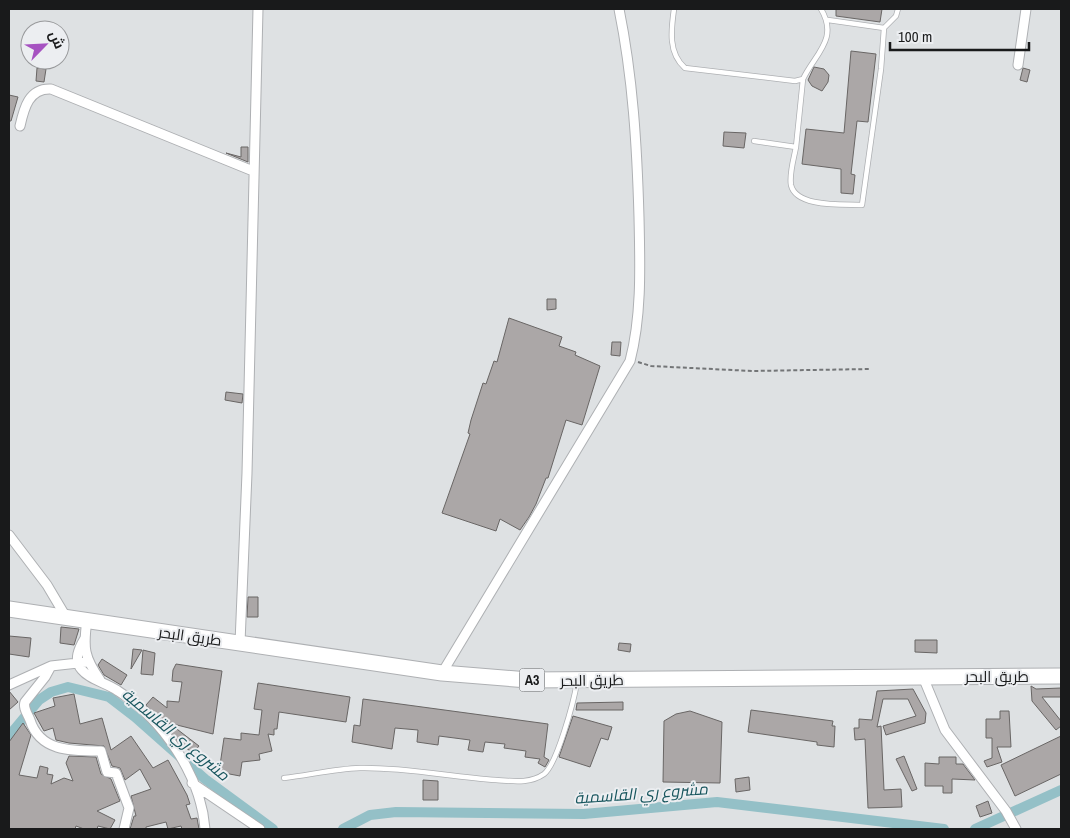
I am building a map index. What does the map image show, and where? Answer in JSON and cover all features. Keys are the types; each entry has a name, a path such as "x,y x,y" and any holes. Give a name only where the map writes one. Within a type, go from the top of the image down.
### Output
{"highway":[{"name":"طريق البحر","path":"9,609 442,673 528,680 1061,676"}],"street":[{"path":"240,643 247,473 258,9"},
{"path":"442,673 630,361 634,345 640,253 637,171 627,49 619,9"},
{"path":"1018,65 1026,9"},
{"path":"20,126 23,112 32,94 38,90 51,89 253,171"},
{"path":"9,535 47,585 66,617"},
{"path":"87,620 85,638 88,662 102,682"},
{"path":"85,638 80,647 78,663 88,675 119,691 153,720 180,754 200,805 205,829"},
{"path":"9,686 51,666 88,662"},
{"path":"51,666 46,677 27,698 26,710 37,735 55,748 101,752 107,772 116,773 129,808 124,829"},
{"path":"923,676 945,730 1006,811 1014,827"},
{"path":"192,783 260,829"}],"lane":[{"path":"674,9 672,44 676,61 685,68 795,81 803,80"},
{"path":"821,9 828,20 826,42 803,80 791,185 796,194 804,200 862,205 881,69 884,28 896,16 898,9"},
{"path":"828,20 884,28"},
{"path":"754,141 796,147"},
{"path":"284,778 359,768 430,772 486,780 530,780 544,774 554,761 574,703 577,681"}],"path":[{"path":"630,361 651,366 752,371 870,369"}],"building":[{"path":"836,9 882,9 880,22 836,16"},
{"path":"851,51 876,54 868,122 857,121 851,174 855,175 853,194 841,193 841,169 802,164 806,129 844,133"},
{"path":"814,67 824,69 829,75 828,82 822,91 812,86 808,80"},
{"path":"1023,68 1030,70 1027,82 1020,80"},
{"path":"37,70 46,70 44,82 36,81"},
{"path":"9,95 18,97 11,121 9,121"},
{"path":"724,132 746,133 744,148 723,146"},
{"path":"241,147 248,147 248,162 226,153 241,157"},
{"path":"547,299 556,299 556,309 547,310"},
{"path":"509,318 562,337 559,346 576,352 575,355 600,366 582,425 566,420 548,478 546,478 529,517 520,530 500,519 496,531 442,513 470,434 468,433 471,420 483,383 486,384 494,361 497,362"},
{"path":"612,342 621,342 620,356 611,355"},
{"path":"226,392 243,394 242,403 225,400"},
{"path":"248,597 258,597 258,617 247,617"},
{"path":"61,627 79,629 74,645 60,643"},
{"path":"9,636 31,638 29,657 9,654"},
{"path":"915,640 937,640 937,653 915,652"},
{"path":"619,643 631,644 630,652 618,650"},
{"path":"133,649 142,650 131,669"},
{"path":"143,650 155,653 153,675 141,674"},
{"path":"102,659 127,675 121,685 104,675 98,665"},
{"path":"176,664 222,671 213,734 169,723 199,746 193,753 178,742 146,705 153,697 167,708 167,701 179,702 182,682 172,681 173,670"},
{"path":"258,683 350,697 346,722 279,712 277,729 274,729 274,735 268,734 272,751 259,754 260,760 242,762 240,776 219,772 224,738 241,740 241,733 259,735 262,710 254,709"},
{"path":"1031,686 1036,689 1061,688 1061,697 1042,697 1061,721 1061,726 1056,730 1032,701"},
{"path":"913,689 926,713 925,723 886,735 883,726 916,716 908,699 883,699 877,727 881,726 884,790 901,789 902,807 868,808 865,739 855,740 854,728 859,728 859,719 872,720 877,691"},
{"path":"9,691 18,702 9,710"},
{"path":"74,694 80,724 102,718 111,750 131,736 153,768 168,760 187,795 190,804 186,805 191,819 197,818 199,829 182,829 181,826 168,829 166,822 146,827 146,829 130,829 134,816 136,816 131,796 151,789 140,769 125,780 120,768 112,766 104,746 56,740 53,728 44,731 34,713 55,706 53,698"},
{"path":"363,699 548,724 544,757 549,760 545,767 538,763 540,759 525,757 526,751 504,748 505,744 485,742 483,752 468,750 470,740 439,736 438,745 417,742 418,730 395,728 392,749 352,742 354,725 360,726"},
{"path":"623,702 623,710 576,710 577,703"},
{"path":"751,710 833,721 832,726 835,726 834,747 817,745 817,742 748,732"},
{"path":"690,711 722,722 720,783 663,782 664,721 676,714"},
{"path":"1000,711 1009,711 1011,747 997,747 1002,762 987,767 984,761 992,758 992,738 986,738 986,719 1000,719"},
{"path":"573,716 612,727 608,740 601,738 590,767 559,757"},
{"path":"23,723 31,735 19,775 37,778 40,766 48,768 47,774 53,775 51,784 64,778 73,781 66,763 69,756 96,757 101,774 111,779 120,801 97,811 115,820 110,829 98,826 97,829 84,829 76,826 75,829 9,829 9,742"},
{"path":"1061,736 1061,774 1015,796 1001,765"},
{"path":"904,756 917,789 912,791 896,759"},
{"path":"939,757 956,757 956,764 963,764 975,780 952,779 952,793 943,793 943,786 925,786 925,763 939,764"},
{"path":"749,777 750,790 736,792 735,779"},
{"path":"423,780 438,781 438,800 423,800"},
{"path":"988,801 992,813 980,817 976,806"}],"waterway":[{"name":"مشروع ري القاسمية","path":"9,736 39,700 51,692 68,687 109,697 135,717 205,779 273,829"},
{"name":"مشروع ري القاسمية","path":"975,829 1061,790"},
{"name":"مشروع ري القاسمية","path":"343,829 370,815 396,812 584,814 717,802 944,829"}]}
